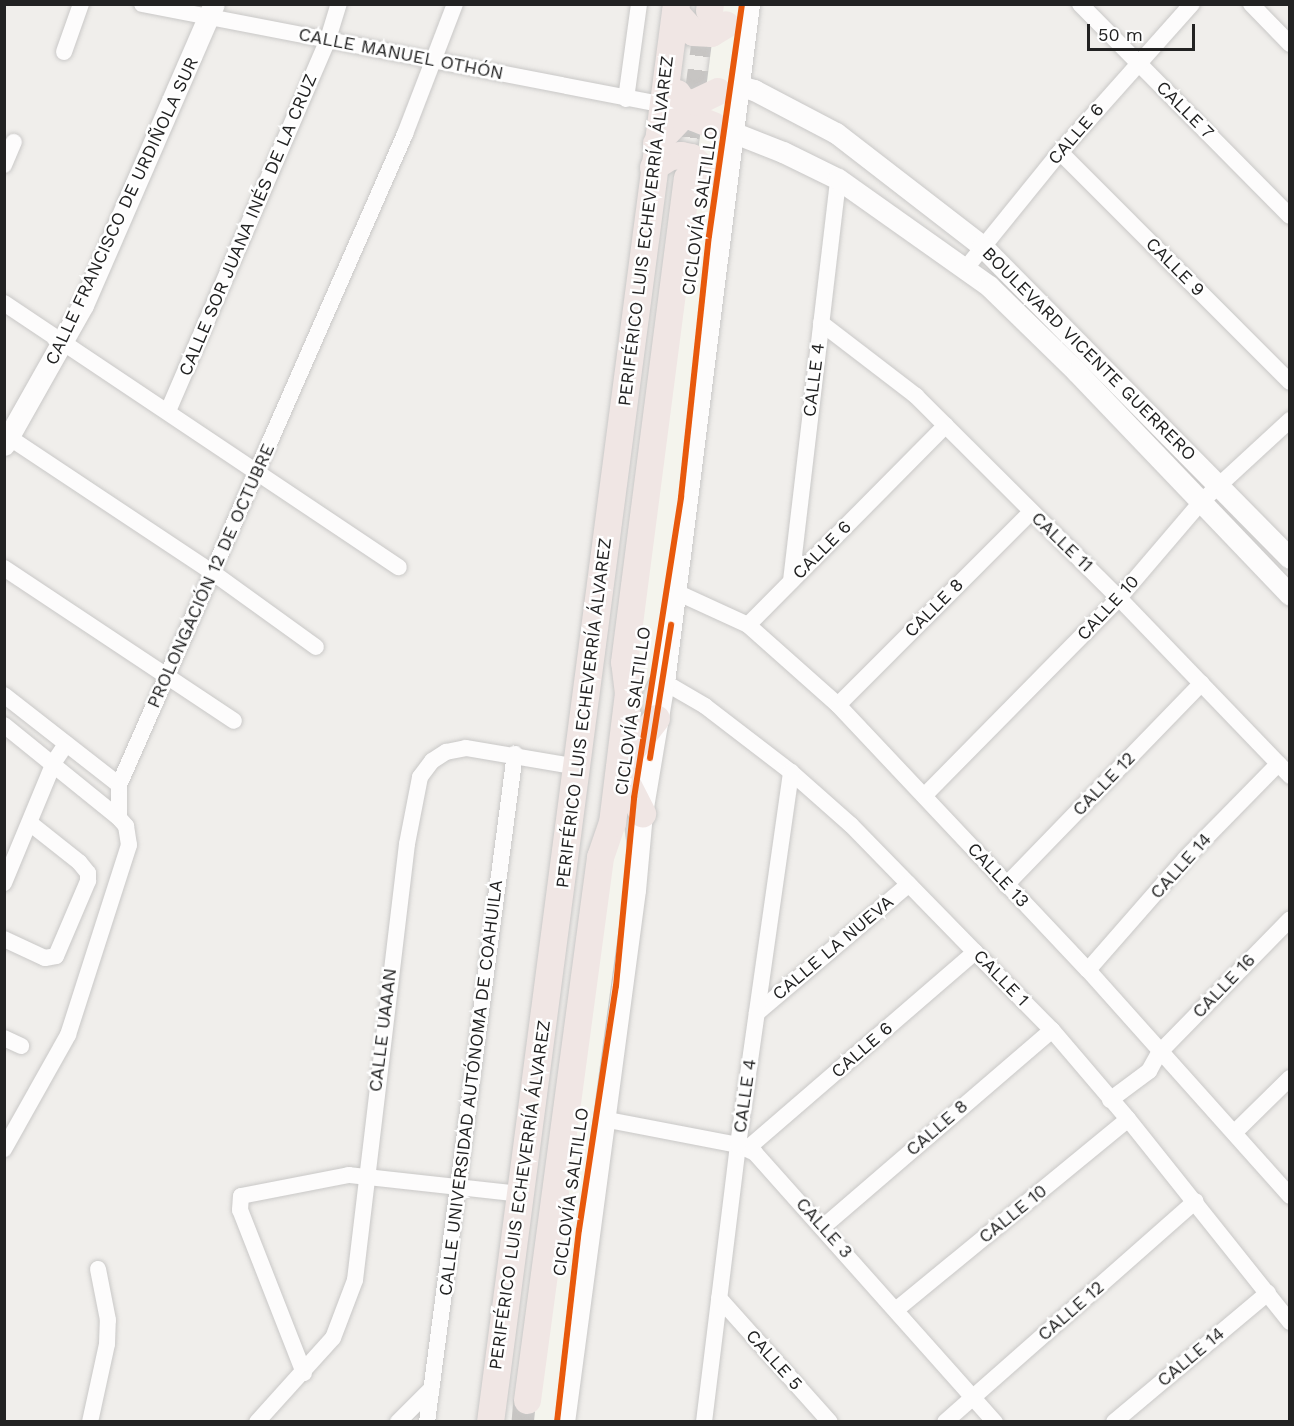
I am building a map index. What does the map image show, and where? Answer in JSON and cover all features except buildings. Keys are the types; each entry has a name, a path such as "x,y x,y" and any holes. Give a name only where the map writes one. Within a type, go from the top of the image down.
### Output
{"highway":[{"path":"676,8 693,32 711,33 719,11"},
{"name":"PERIFÉRICO LUIS ECHEVERRÍA ÁLVAREZ","path":"494,1405 578,767 660,104 676,8"},
{"path":"667,64 686,109 703,123 723,129"},
{"path":"654,155 686,109 728,88"},
{"path":"654,155 681,155 691,158 697,175"},
{"name":"PERIFÉRICO LUIS ECHEVERRÍA ÁLVAREZ","path":"546,1412 600,857 612,823 627,693 624,662 697,175"},
{"path":"642,813 619,767 656,718"},
{"path":"494,1405 535,1413 546,1412"}],"main road":[{"name":"PERIFÉRICO LUIS ECHEVERRÍA ÁLVAREZ","path":"697,175 723,129 728,88 719,11"}],"street":[{"path":"64,52 81,4"},
{"name":"CALLE MANUEL OTHÓN","path":"142,4 211,12 435,61 660,104"},
{"name":"CALLE SOR JUANA INÉS DE LA CRUZ","path":"168,411 328,39 339,4"},
{"name":"PROLONGACIÓN 12 DE OCTUBRE","path":"6,1141 68,1035 129,844 126,826 119,818 119,785 435,61 455,4"},
{"name":"PERIFÉRICO LUIS ECHEVERRÍA ÁLVAREZ","path":"626,99 639,4"},
{"name":"PERIFÉRICO LUIS ECHEVERRÍA ÁLVAREZ","path":"728,88 749,4"},
{"name":"CALLE 7","path":"1080,4 1290,216"},
{"name":"CALLE 6","path":"966,268 1060,152 1192,4"},
{"path":"1251,4 1290,44"},
{"name":"CALLE FRANCISCO DE URDIÑOLA SUR","path":"6,438 65,343 211,12"},
{"name":"BOULEVARD VICENTE GUERRERO","path":"728,88 778,100 836,133 982,246 1290,558"},
{"name":"PERIFÉRICO LUIS ECHEVERRÍA ÁLVAREZ","path":"546,1412 603,1119 635,890 642,813 656,718 664,682 723,129"},
{"name":"BOULEVARD VICENTE GUERRERO","path":"723,129 838,179 966,268 1077,372 1290,595"},
{"path":"4,165 14,142"},
{"name":"CALLE 9","path":"1060,152 1290,382"},
{"name":"CALLE 4","path":"791,581 838,179"},
{"path":"4,303 399,567"},
{"name":"CALLE 11","path":"821,323 888,372 946,425 1119,598 1290,776"},
{"name":"CALLE 10","path":"925,795 1119,598 1201,502 1290,420"},
{"name":"CALLE 6","path":"748,625 946,425"},
{"path":"6,438 212,572 316,647"},
{"name":"CALLE 8","path":"838,705 1031,512"},
{"path":"4,568 234,721"},
{"name":"CALLE 13","path":"674,591 748,625 838,705 1088,970 1159,1053 1235,1132 1290,1196"},
{"name":"CALLE 1","path":"664,682 705,706 791,772 851,825 1052,1030 1196,1201 1290,1322"},
{"name":"CALLE 12","path":"1006,885 1202,683"},
{"path":"4,695 119,785"},
{"path":"4,725 54,762 119,818"},
{"path":"4,883 31,824 54,762 66,744"},
{"name":"CALLE UAAAN","path":"257,1422 304,1373 333,1338 350,1301 407,844 420,777 432,761 446,752 466,748 515,754 578,767"},
{"name":"CALLE UNIVERSIDAD AUTÓNOMA DE COAHUILA","path":"427,1422 515,754"},
{"name":"CALLE 14","path":"1088,970 1186,858 1278,764"},
{"name":"CALLE 4","path":"704,1422 719,1298 743,1146 757,1012 791,772"},
{"path":"4,939 45,958 56,956 88,880 85,868 31,824"},
{"name":"CALLE LA NUEVA","path":"757,1012 909,884"},
{"name":"CALLE 16","path":"1110,1100 1149,1071 1159,1053 1290,919"},
{"name":"CALLE 6","path":"743,1146 975,952"},
{"name":"CALLE 8","path":"823,1227 1052,1030"},
{"path":"4,1038 21,1046"},
{"path":"1235,1132 1290,1078"},
{"path":"603,1119 743,1146"},
{"name":"CALLE 10","path":"897,1309 1128,1119"},
{"name":"CALLE 3","path":"743,1146 823,1227 995,1422"},
{"path":"304,1373 238,1199 318,1179 364,1176 521,1194"},
{"name":"CALLE 12","path":"945,1422 1196,1201"},
{"path":"90,1422 107,1336 99,1269"},
{"name":"CALLE 14","path":"1114,1422 1268,1293"},
{"name":"CALLE 5","path":"719,1298 830,1422"},
{"path":"398,1422 431,1389"}],"tunnel":[{"path":"687,178 709,10"},
{"path":"525,1422 527,1400"}],"cycle path":[{"name":"CICLOVÍA SALTILLO","path":"557,1422 579,1230 616,986 634,798 681,497 709,236 742,4"},
{"path":"650,758 671,625"}]}
